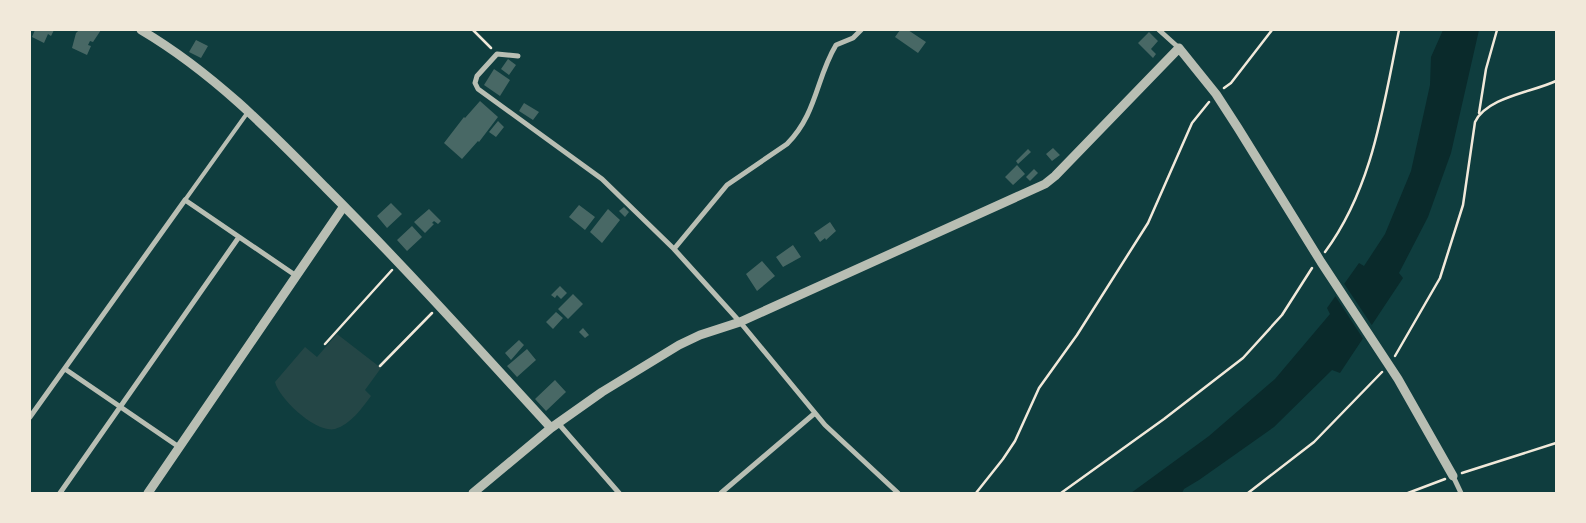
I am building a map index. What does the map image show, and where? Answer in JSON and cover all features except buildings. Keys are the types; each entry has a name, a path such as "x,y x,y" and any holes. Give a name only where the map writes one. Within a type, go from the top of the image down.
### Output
{"street":[{"path":"141,30 207,75 250,110 619,493"},
{"path":"674,249 727,185 787,144 794,137 803,125 819,92 836,45 853,38 862,30"},
{"path":"1159,30 1179,48 1216,94 1321,262 1388,363 1461,493"},
{"path":"473,493 555,425 602,392 679,345 700,335 740,322 1045,184 1056,176 1179,48"},
{"path":"518,56 497,54 477,76 474,83 478,89 602,179 674,249 740,322 825,425 898,493"},
{"path":"30,417 185,200 295,275"},
{"path":"148,493 295,275 344,206"},
{"path":"60,493 239,236"},
{"path":"65,370 121,406 179,447"},
{"path":"721,493 815,413"}],"lane":[{"path":"185,200 250,110"}],"path":[{"path":"473,30 497,54"},
{"path":"976,493 1007,453 1039,388 1078,335 1148,222 1192,123 1216,94 1231,83 1272,30"},
{"path":"1326,250 1352,207 1371,158 1399,30"},
{"path":"1248,493 1314,442 1388,363 1440,278 1463,205 1475,122 1479,114 1486,69 1497,30"},
{"path":"1479,114 1516,94 1542,88 1556,81"},
{"path":"325,344 398,263"},
{"path":"1061,493 1164,419 1243,358 1282,315 1312,268"},
{"path":"380,366 439,306"},
{"path":"1408,493 1453,476 1556,443"}],"shaded area":[{"path":"1443,30 1479,30 1451,153 1428,217 1399,273 1403,278 1340,373 1332,370 1274,427 1184,489 1182,493 1131,493 1209,436 1275,379 1330,314 1327,308 1359,263 1364,266 1385,234 1411,171 1430,85 1431,57"},
{"path":"337,334 381,368 365,390 371,396 360,410 341,427 327,429 309,421 291,406 275,382 305,347 317,357"}],"pier":[{"path":"1343,282 1373,327 1364,340 1334,294"}]}
